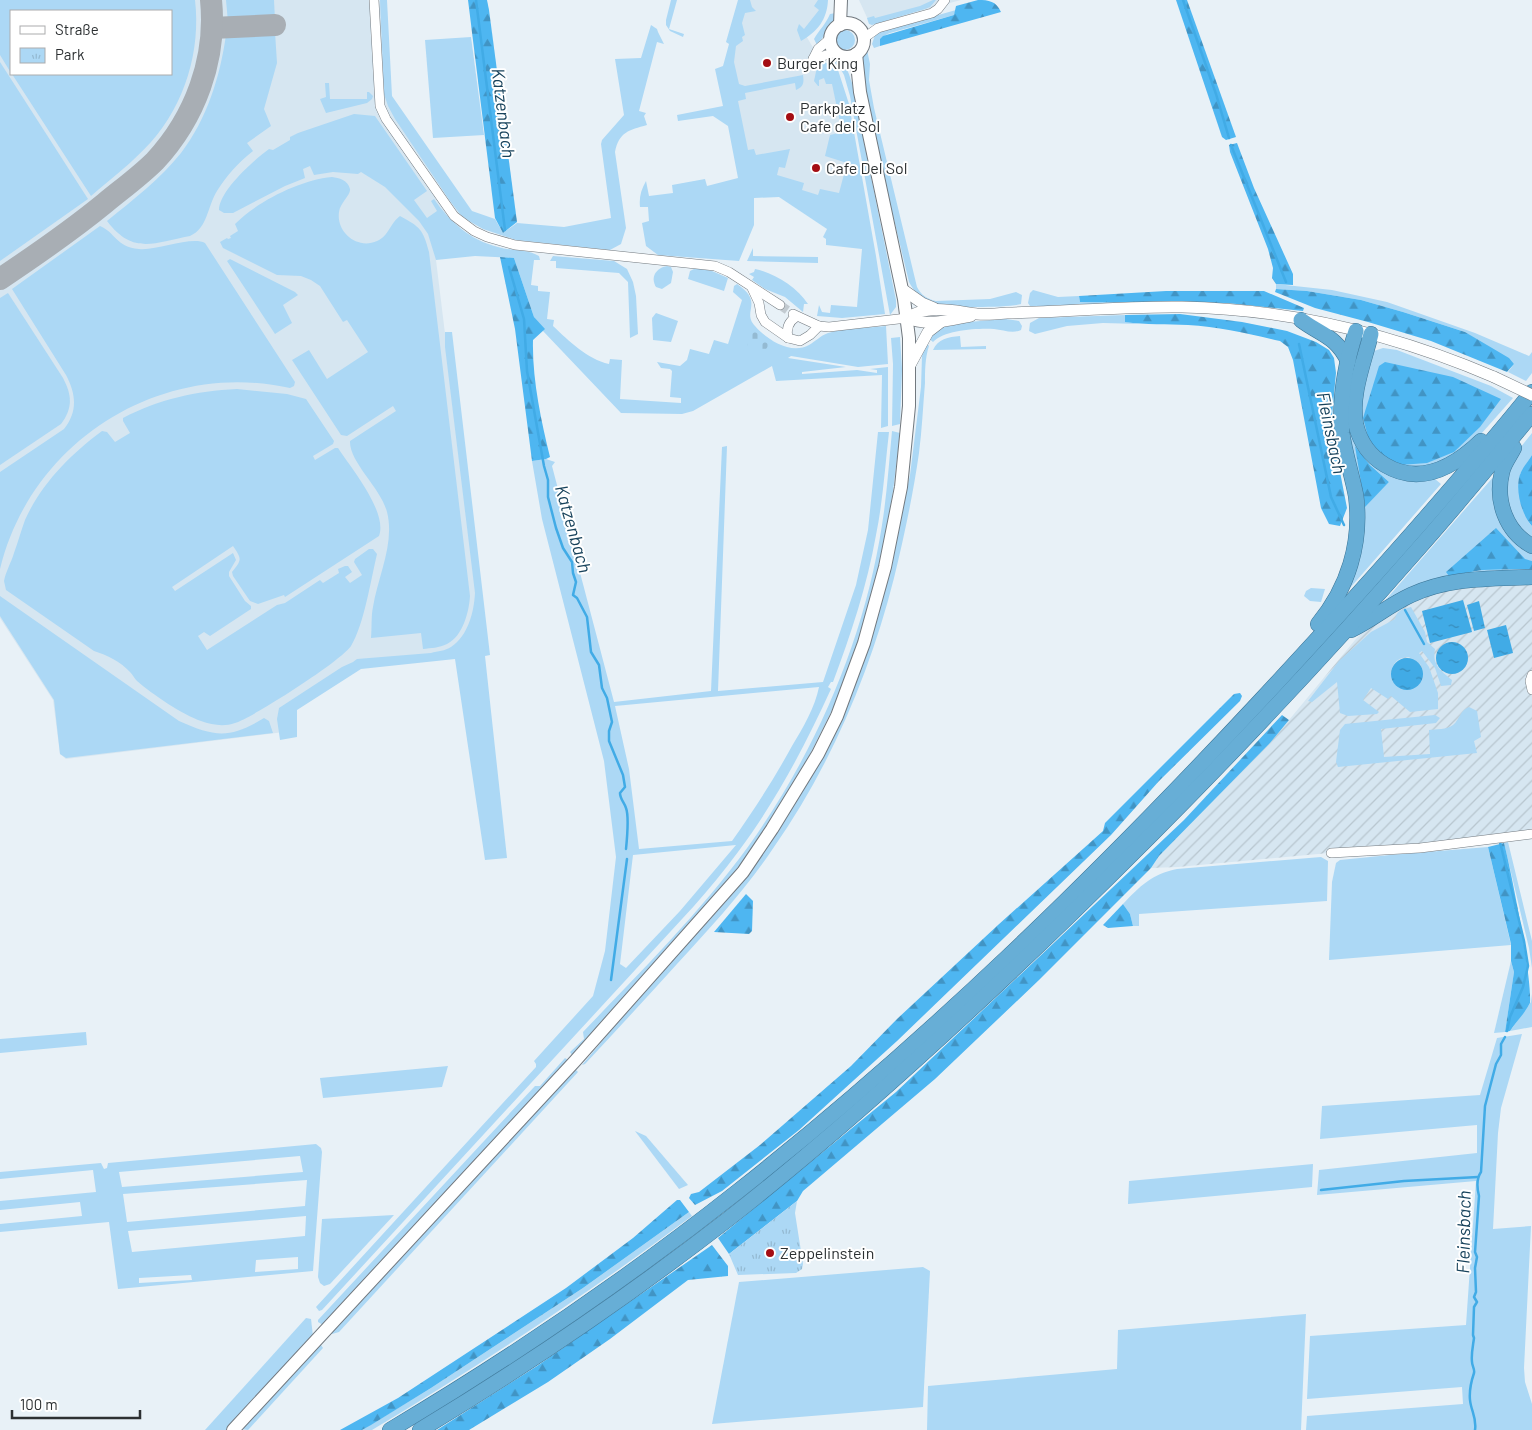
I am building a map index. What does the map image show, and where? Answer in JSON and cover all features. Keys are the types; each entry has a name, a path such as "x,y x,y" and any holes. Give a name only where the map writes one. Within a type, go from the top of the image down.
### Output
{"highway":[{"path":"1301,320 1316,331 1336,341 1348,361"},
{"path":"1298,659 1312,631 1335,602 1347,574 1355,547 1357,506 1344,443 1341,411 1348,361 1364,333"},
{"path":"1364,333 1356,395 1356,425 1368,451 1374,458 1391,468 1405,473 1419,474 1434,472 1450,466 1473,448 1498,422 1525,412"},
{"path":"1532,393 1513,450 1502,471 1500,497 1504,514 1512,530 1532,546"},
{"path":"390,1430 515,1352 624,1278 732,1197 838,1110 966,994 1070,896 1170,796 1525,412"},
{"path":"420,1430 540,1354 673,1260 780,1177 878,1095 972,1009 1102,885 1214,771 1432,534 1519,430"},
{"path":"1341,635 1364,624 1386,608 1410,595 1436,586 1474,578 1532,577"}],"main road":[{"path":"841,0 846,24"},
{"path":"845,0 846,24"},
{"path":"233,1430 574,1062 743,872 818,754 837,716 872,616 885,568 901,487 908,428 910,365 907,318 902,289 860,92 846,54 832,47 831,38 834,29 846,24 858,27 864,38 861,49 846,54"}],"street":[{"path":"374,0 380,106 386,119 446,206 462,223 486,238 515,245 715,266 729,272 780,305"},
{"path":"864,38 878,28 932,13 945,0"},
{"path":"831,38 818,49 813,59 846,54"},
{"path":"752,288 765,322 788,338 800,340 810,335 819,326"},
{"path":"902,289 922,303 940,310"},
{"path":"788,338 787,326 795,315 819,326 839,326 907,318 918,312 940,310 978,314 1182,307 1246,312 1301,320 1364,333 1430,352 1532,393"},
{"path":"907,318 922,323 941,322 978,314"},
{"path":"910,365 928,332 941,322"},
{"path":"1532,675 1530,681 1532,690"},
{"path":"1332,853 1420,848 1532,834"}],"shaded area":[{"path":"0,0 386,0 391,97 471,212 436,260 483,644 478,652 361,662 289,709 292,731 66,759 60,754 53,700 0,618"},
{"path":"747,0 826,0 805,34 828,73 837,78 868,239 744,160 726,74"},
{"path":"859,0 961,0 870,24"},
{"path":"1532,577 1532,834 1151,868 1159,856 1270,743 1355,640 1386,608 1410,595"}],"green space":[{"path":"0,0 195,0 196,19 193,57 188,76 173,111 151,142 91,196 13,75 172,75 172,10 10,10 10,71 0,55"},
{"path":"226,0 274,0 275,20 228,22"},
{"path":"380,0 387,0 392,96 472,211 495,219 503,233 517,223 564,227 611,218 601,144 602,140 624,115 615,59 641,58 651,25 657,29 664,44 657,42 639,111 646,113 644,116 647,125 622,136 615,152 626,228 621,244 610,250 516,240 483,229 460,214 388,106 384,94"},
{"path":"468,0 487,0 489,10 517,222 503,233 495,218"},
{"path":"671,0 677,0 669,29 684,34 683,37 670,31 666,25"},
{"path":"738,0 750,0 752,7 756,11 745,13 742,23 745,35 742,37 743,41 736,46 734,62 739,84 745,86 803,75 802,86 799,89 796,90 795,83 745,93 746,99 738,101 748,150 754,149 756,155 790,149 785,168 779,167 777,175 804,183 802,190 818,195 820,189 839,193 847,163 825,156 830,135 842,132 832,84 826,84 824,78 819,80 819,86 814,81 817,67 823,61 838,70 849,104 885,314 842,318 817,316 819,305 822,312 830,313 831,305 857,307 862,249 826,245 826,239 823,237 827,229 779,197 754,198 754,225 739,261 658,255 646,246 642,223 649,221 648,207 640,207 640,203 646,181 649,196 673,193 672,185 705,179 707,186 738,178 728,126 713,116 678,121 677,115 723,106 715,69 723,66 729,44 726,42"},
{"path":"818,0 828,0 826,14 812,34 801,41 797,30 799,24 804,29 819,10 814,6"},
{"path":"936,0 930,7 872,25 869,24 867,18 874,16 875,18 920,6"},
{"path":"978,0 992,2 997,5 1001,12 880,46 880,39 883,36 954,15 956,6"},
{"path":"1176,0 1187,0 1236,137 1226,140 1222,137"},
{"path":"956,10 954,15 890,33 881,39 880,46 874,48 872,44 875,35 882,31"},
{"path":"836,13 833,24 817,45 814,39 830,14"},
{"path":"841,30 849,30 855,36 855,44 849,50 841,50 835,44 835,36"},
{"path":"275,32 277,63 264,109 271,126 247,143 253,151 242,160 221,185 200,228 190,236 154,243 135,243 126,239 107,221 164,172 190,140 211,97 226,35"},
{"path":"471,37 484,135 433,138 425,40"},
{"path":"866,45 870,64 869,80 874,108 917,287 925,296 936,301 990,299 1016,292 1022,295 1021,304 961,307 930,304 923,300 909,282 878,153 860,61"},
{"path":"827,58 838,60 844,65 852,83 896,300 896,307 890,315 850,96 840,68"},
{"path":"0,62 88,199 0,261"},
{"path":"325,83 329,83 330,99 367,99 367,92 373,96 367,103 326,113 320,99 326,97"},
{"path":"354,114 375,116 427,191 414,200 427,218 437,211 431,201 434,199 454,222 478,240 498,247 529,252 539,256 540,260 534,260 531,285 538,286 538,291 550,292 547,319 554,320 553,326 565,338 593,358 609,364 610,359 622,360 620,399 681,403 681,398 670,397 672,371 661,368 657,362 680,366 687,360 690,349 709,354 714,340 728,344 742,300 733,292 734,286 737,284 750,296 751,321 766,336 787,347 802,348 825,334 835,331 886,326 888,364 858,367 791,356 788,358 846,367 802,372 802,374 857,370 877,373 877,370 870,369 888,367 888,426 881,428 882,375 776,381 772,366 693,411 682,414 621,413 543,331 534,317 514,258 475,256 436,260 428,234 419,221 385,187 361,172 358,174 333,172 314,175 310,166 303,169 305,178 285,186 233,213 224,213 219,210 221,202 231,185 255,160 269,149 273,150 298,133"},
{"path":"1237,143 1254,188 1293,274 1293,285 1276,284 1272,278 1273,268 1268,249 1230,152 1229,145"},
{"path":"332,177 345,182 350,189 349,194 341,205 339,220 341,227 350,238 363,243 377,241 384,236 400,216 420,229 429,252 470,596 467,616 461,630 453,640 438,647 423,649 421,633 371,638 372,610 385,560 389,524 384,503 355,458 350,441 396,411 393,406 347,436 341,435 292,360 309,350 327,379 368,352 347,320 343,322 320,286 301,276 277,275 223,248 220,242 231,238 230,236 238,231 235,224 255,207 267,200 307,182"},
{"path":"100,226 131,248 155,248 191,241 205,243 295,382 294,386 290,388 242,382 195,386 150,399 108,420 71,448 40,483 16,523 0,569 0,472 64,429 72,416 74,402 72,389 66,375 12,289"},
{"path":"753,248 753,256 818,257 818,263 747,261"},
{"path":"553,256 614,261 627,269 633,282 636,296 638,334 630,338 628,282 619,273 556,268 556,261 550,261"},
{"path":"500,257 514,258 534,317 545,329 533,340 533,354 538,399 550,457 546,459 532,461 515,329"},
{"path":"230,259 298,295 283,305 292,323 275,334 227,261"},
{"path":"667,266 671,267 673,272 671,283 662,289 656,287 654,283 655,274"},
{"path":"696,268 712,271 728,278 724,291 688,279 690,271"},
{"path":"755,269 777,277 798,292 808,304 804,304 803,312 785,297 765,289 752,280 754,277 749,274 754,272"},
{"path":"1276,284 1332,290 1387,302 1475,333 1529,356 1532,352 1532,373 1526,381 1508,372 1514,364 1465,332 1361,300 1307,291 1276,289"},
{"path":"1276,289 1307,291 1361,300 1403,312 1465,332 1509,358 1514,364 1507,372 1431,341 1315,308 1275,292"},
{"path":"1033,290 1058,297 1079,296 1080,302 1150,302 1034,307 1028,303 1030,293"},
{"path":"1166,291 1264,291 1304,308 1303,311 1227,303 1080,302 1079,296"},
{"path":"8,293 63,378 70,401 68,412 61,424 0,465 0,298"},
{"path":"656,313 678,321 671,342 653,340 652,318"},
{"path":"1180,314 1242,322 1287,331 1316,342 1329,350 1334,358 1336,373 1332,416 1334,441 1347,508 1340,526 1329,524 1321,508 1293,360 1288,347 1280,341 1223,329 1125,322 1125,315"},
{"path":"1125,315 1126,322 1140,324 1103,323 1067,326 1035,334 1029,331 1030,323 1039,318"},
{"path":"1006,319 1019,321 1022,326 1021,330 1011,332 979,329 953,332 933,342 928,338 943,327 968,322"},
{"path":"754,328 772,341 766,349 758,352 749,350 748,347 748,338"},
{"path":"445,332 452,332 490,655 485,656 507,858 485,860 455,659 361,669 297,710 297,737 280,740 277,719 279,708 357,659 431,653 451,647 462,637 466,630 473,608 475,593 445,347"},
{"path":"960,336 961,347 986,346 986,349 933,350 944,339"},
{"path":"900,337 902,369 900,424 892,426 893,364 891,338"},
{"path":"926,342 929,346 919,453 898,563 873,649 846,718 830,752 794,816 752,878 703,936 597,1052 582,1065 674,959 815,769 888,577 910,475 921,387 922,356"},
{"path":"1361,344 1352,429 1413,481 1435,479 1441,484 1350,588 1349,586 1358,561 1351,450 1346,412 1358,345","holes":["1356,447 1370,465 1389,482 1365,506"]},
{"path":"1383,348 1397,350 1491,386 1513,398 1473,443 1449,462 1413,471 1371,449 1359,415 1369,358 1374,351"},
{"path":"1385,362 1453,377 1501,399 1480,427 1454,452 1427,463 1400,465 1381,457 1368,437 1363,418 1379,366"},
{"path":"237,389 287,394 306,399 334,441 333,444 313,456 315,460 338,448 367,491 378,515 380,526 379,536 285,597 284,595 258,604 250,601 233,576 232,572 240,559 233,546 172,587 175,591 233,553 236,560 229,572 229,576 245,601 251,606 251,609 210,636 204,632 198,636 207,650 320,580 323,583 339,573 338,569 348,566 352,572 345,577 350,583 362,575 354,562 355,559 369,549 373,549 377,554 360,626 351,646 331,664 260,711 235,723 218,725 194,718 159,698 137,681 118,662 94,651 6,590 4,581 25,520 39,494 68,460 90,440 102,431 107,432 115,442 130,433 123,418 164,401 192,394"},
{"path":"892,431 900,433 893,491 885,538 867,616 839,696 795,784 748,856 719,893 572,1055 570,1052 584,1039 583,1032 696,912 738,861 780,799 820,725 852,647 864,607 882,525"},
{"path":"878,432 889,432 876,535 868,573 852,628 833,682 828,687 831,689 789,773 765,813 733,859 694,906 322,1310 319,1311 316,1307 536,1067 534,1061 593,996 605,951 616,857 604,761 542,519 532,461 546,459 555,462 552,466 614,702 711,691 722,447 727,446 718,691 823,682 856,585 868,530","holes":["819,687 812,710 800,732 764,794 732,841 639,849 629,769 615,706","736,845 680,911 626,968 620,964 633,855"]},
{"path":"1532,433 1532,455 1520,474 1529,523 1532,526 1532,543 1508,515 1505,480 1520,448"},
{"path":"1355,446 1370,465 1389,482 1365,507"},
{"path":"1532,455 1532,526 1522,508 1518,485 1521,472"},
{"path":"1495,475 1495,500 1532,553 1532,561 1525,560 1449,576 1482,570 1532,569 1532,574 1382,604"},
{"path":"1496,528 1525,559 1532,561 1532,569 1482,570 1449,576 1446,572"},
{"path":"1311,588 1325,589 1321,602 1310,601 1304,596 1306,591"},
{"path":"0,596 179,721 213,733 222,733 241,730 264,718 269,721 273,733 66,758 60,754 54,700 0,616"},
{"path":"1411,607 1425,632 1427,642 1435,649 1434,655 1438,667 1452,680 1451,685 1441,686 1435,668 1422,651 1419,653 1429,667 1438,693 1438,709 1410,712 1391,696 1388,699 1371,688 1363,700 1379,712 1377,714 1348,716 1340,713 1337,682 1312,702 1308,701 1339,661 1371,632 1395,619 1403,609","holes":["1409,657 1421,665 1421,680 1415,686 1407,689 1402,689 1391,672 1395,663 1402,658"]},
{"path":"1240,693 1242,696 1240,701 1159,781 1111,835 897,1041 799,1130 722,1191 695,1205 689,1198 691,1194 699,1192 760,1145 851,1066 897,1019 1103,831 1105,823 1234,694"},
{"path":"1469,707 1477,711 1481,737 1474,741 1477,753 1338,767 1336,762 1340,730 1345,724 1435,715 1440,718 1436,723 1381,729 1384,757 1430,754 1429,730 1451,727 1464,710"},
{"path":"1282,715 1289,720 1270,743 1159,856 1151,868 1039,980 935,1079 803,1191 797,1201 729,1254 718,1238 896,1092 1184,820"},
{"path":"1508,842 1532,941 1532,968 1504,843"},
{"path":"1504,843 1525,950 1530,990 1530,1003 1526,1010 1510,1031 1505,1032 1514,972 1511,961 1511,944 1488,847"},
{"path":"1488,847 1511,945 1329,960 1332,882 1336,863 1340,860"},
{"path":"1321,857 1328,861 1327,901 1139,914 1139,926 1133,926 1130,914 1123,904 1147,882 1168,871"},
{"path":"746,894 753,901 752,931 749,934 714,932"},
{"path":"1123,904 1130,914 1133,926 1108,928 1103,925"},
{"path":"1511,961 1514,972 1505,1032 1494,1033"},
{"path":"1532,994 1532,1027 1510,1031 1531,1002"},
{"path":"86,1032 87,1045 0,1053 0,1039"},
{"path":"1522,1034 1501,1108 1493,1229 1531,1226 1524,1368 1525,1382 1532,1404 1532,1430 1306,1430 1307,1416 1463,1404 1462,1387 1307,1399 1310,1336 1466,1325 1476,1181 1317,1195 1319,1170 1477,1153 1477,1125 1320,1139 1322,1106 1480,1095 1497,1038"},
{"path":"565,1058 568,1060 323,1325 318,1322 535,1086 540,1086"},
{"path":"448,1066 442,1087 323,1098 320,1078"},
{"path":"576,1070 578,1072 339,1332 332,1334 522,1124"},
{"path":"635,1131 646,1136 688,1185 679,1189"},
{"path":"316,1144 321,1148 322,1152 313,1271 118,1289 109,1222 0,1232 0,1224 82,1216 80,1202 0,1210 0,1201 96,1192 93,1170 0,1179 0,1172 101,1163 104,1169 107,1168 108,1163","holes":["300,1156 303,1172 122,1187 119,1172","307,1180 305,1206 127,1222 123,1194","306,1216 305,1236 132,1252 128,1231","298,1257 298,1269 255,1272 256,1260","191,1275 192,1280 139,1283 139,1278"]},
{"path":"1313,1164 1312,1187 1128,1204 1129,1181"},
{"path":"677,1200 680,1200 689,1212 583,1288 371,1425 362,1430 340,1430 398,1398 566,1288 633,1238"},
{"path":"797,1201 795,1213 803,1264 802,1269 796,1273 738,1275 729,1254"},
{"path":"689,1212 692,1216 614,1273 535,1327 454,1380 372,1430 362,1430 431,1388 583,1288"},
{"path":"394,1215 330,1284 324,1286 320,1283 318,1277 322,1219"},
{"path":"712,1245 728,1266 728,1276 688,1280 610,1339 548,1382 469,1430 437,1430 537,1366"},
{"path":"923,1267 930,1271 923,1407 712,1424 739,1282"},
{"path":"1306,1314 1301,1430 927,1430 928,1386 1117,1369 1118,1330"},
{"path":"306,1318 311,1319 313,1336 226,1430 205,1430"},
{"path":"321,1345 323,1348 248,1430 241,1429 317,1347"}],"water":[{"path":"1463,600 1472,632 1430,643 1422,611"},
{"path":"1479,601 1485,628 1474,631 1467,605"},
{"path":"1506,625 1513,653 1494,658 1487,630"},
{"path":"1452,642 1464,646 1468,658 1464,670 1452,674 1440,670 1436,658 1440,646"},
{"path":"1407,658 1419,662 1423,674 1419,686 1407,690 1395,686 1391,674 1395,662"}],"waterway":[{"name":"Katzenbach","path":"476,0 505,230"},
{"name":"Fleinsbach","path":"1183,0 1216,94 1229,138"},
{"name":"Fleinsbach","path":"1231,145 1286,282"},
{"name":"Katzenbach","path":"509,267 524,319 527,371 548,480 548,497 563,548 572,562 576,582 573,595 577,598 587,617 591,652 599,665 602,688 607,698 612,722 609,731 609,741 623,775 625,787 620,793 627,812 626,849"},
{"name":"Fleinsbach","path":"1299,344 1331,497 1344,525"},
{"name":"Fleinsbach","path":"1405,610 1424,644"},
{"name":"Fleinsbach","path":"1500,842 1524,941 1528,966 1523,987 1510,1017 1507,1031"},
{"name":"Katzenbach","path":"611,980 627,859"},
{"name":"Fleinsbach","path":"1475,1430 1470,1393 1474,1372 1472,1363 1474,1307 1477,1302 1474,1297 1476,1292 1475,1268 1477,1257 1475,1252 1479,1196 1477,1184 1481,1172 1485,1106 1496,1064 1501,1055 1501,1044 1505,1037"},
{"path":"1321,1190 1404,1181 1478,1177"}],"taxiway":[{"path":"0,279 54,242 131,182 149,167 169,144 192,107 200,87 210,44 211,0"},
{"path":"212,28 275,25"}],"tunnel":[{"path":"780,305 793,314"}],"place":[{"name":"Burger King","path":"767,63"},
{"name":"Parkplatz Cafe del Sol","path":"790,117"},
{"name":"Cafe Del Sol","path":"816,168"},
{"name":"Zeppelinstein","path":"770,1253"}]}
